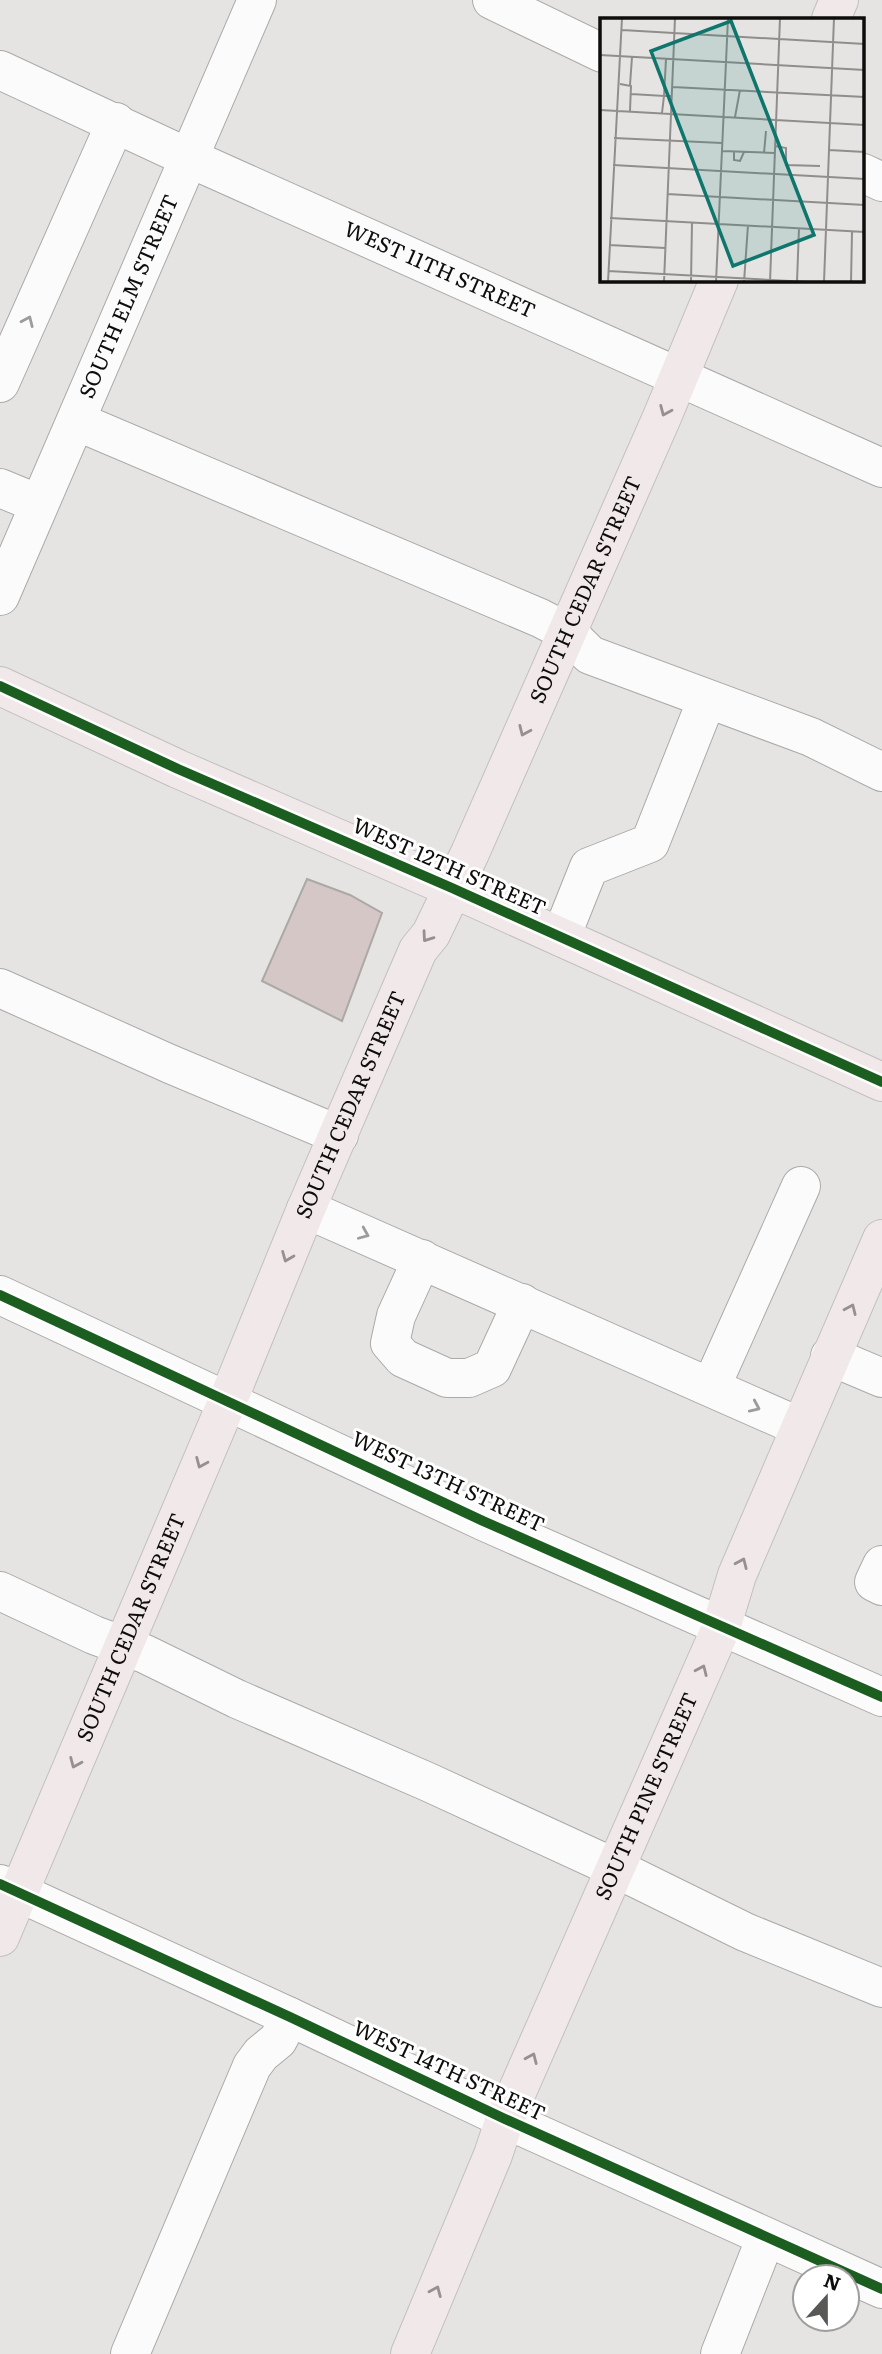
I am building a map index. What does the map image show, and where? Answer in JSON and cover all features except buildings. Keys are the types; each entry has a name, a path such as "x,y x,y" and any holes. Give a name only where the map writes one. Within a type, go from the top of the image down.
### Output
{"main road":[{"path":"831,18 839,0"},
{"name":"SOUTH CEDAR STREET","path":"0,1937 10,1888 124,1647 306,1209 418,950 431,934 470,853 718,282"},
{"name":"WEST 12TH STREET","path":"0,686 190,775 452,888 882,1082"},
{"name":"SOUTH PINE STREET","path":"410,2354 493,2155 505,2119 720,1628 737,1576 882,1239"}],"street":[{"name":"SOUTH ELM STREET","path":"0,596 257,0"},
{"path":"492,0 600,51"},
{"name":"WEST 11TH STREET","path":"0,70 189,158 882,468"},
{"path":"0,383 116,122"},
{"path":"864,173 882,182"},
{"path":"76,421 540,618 567,632 590,655 811,737 882,772"},
{"path":"0,488 39,504"},
{"path":"561,937 589,867 650,843 707,699"},
{"path":"0,988 339,1135"},
{"path":"711,1387 801,1186"},
{"path":"306,1209 800,1427"},
{"path":"422,1259 396,1316 390,1343 403,1358 446,1378 469,1378 492,1368 522,1303"},
{"name":"WEST 13TH STREET","path":"0,1295 483,1521 720,1628 882,1697"},
{"path":"830,1356 882,1378"},
{"path":"882,1565 874,1582 882,1586"},
{"path":"0,1591 145,1654 237,1699 615,1868 745,1932 882,1988"},
{"name":"WEST 14TH STREET","path":"10,1888 505,2119 882,2289"},
{"path":"130,2354 252,2066 261,2054 278,2040 290,2017"},
{"path":"720,2354 766,2237"}],"cycle path":[{"path":"0,686 178,769 452,888 882,1082"},
{"path":"0,1295 483,1521 882,1697"},
{"path":"0,1884 505,2119 882,2289"}]}
